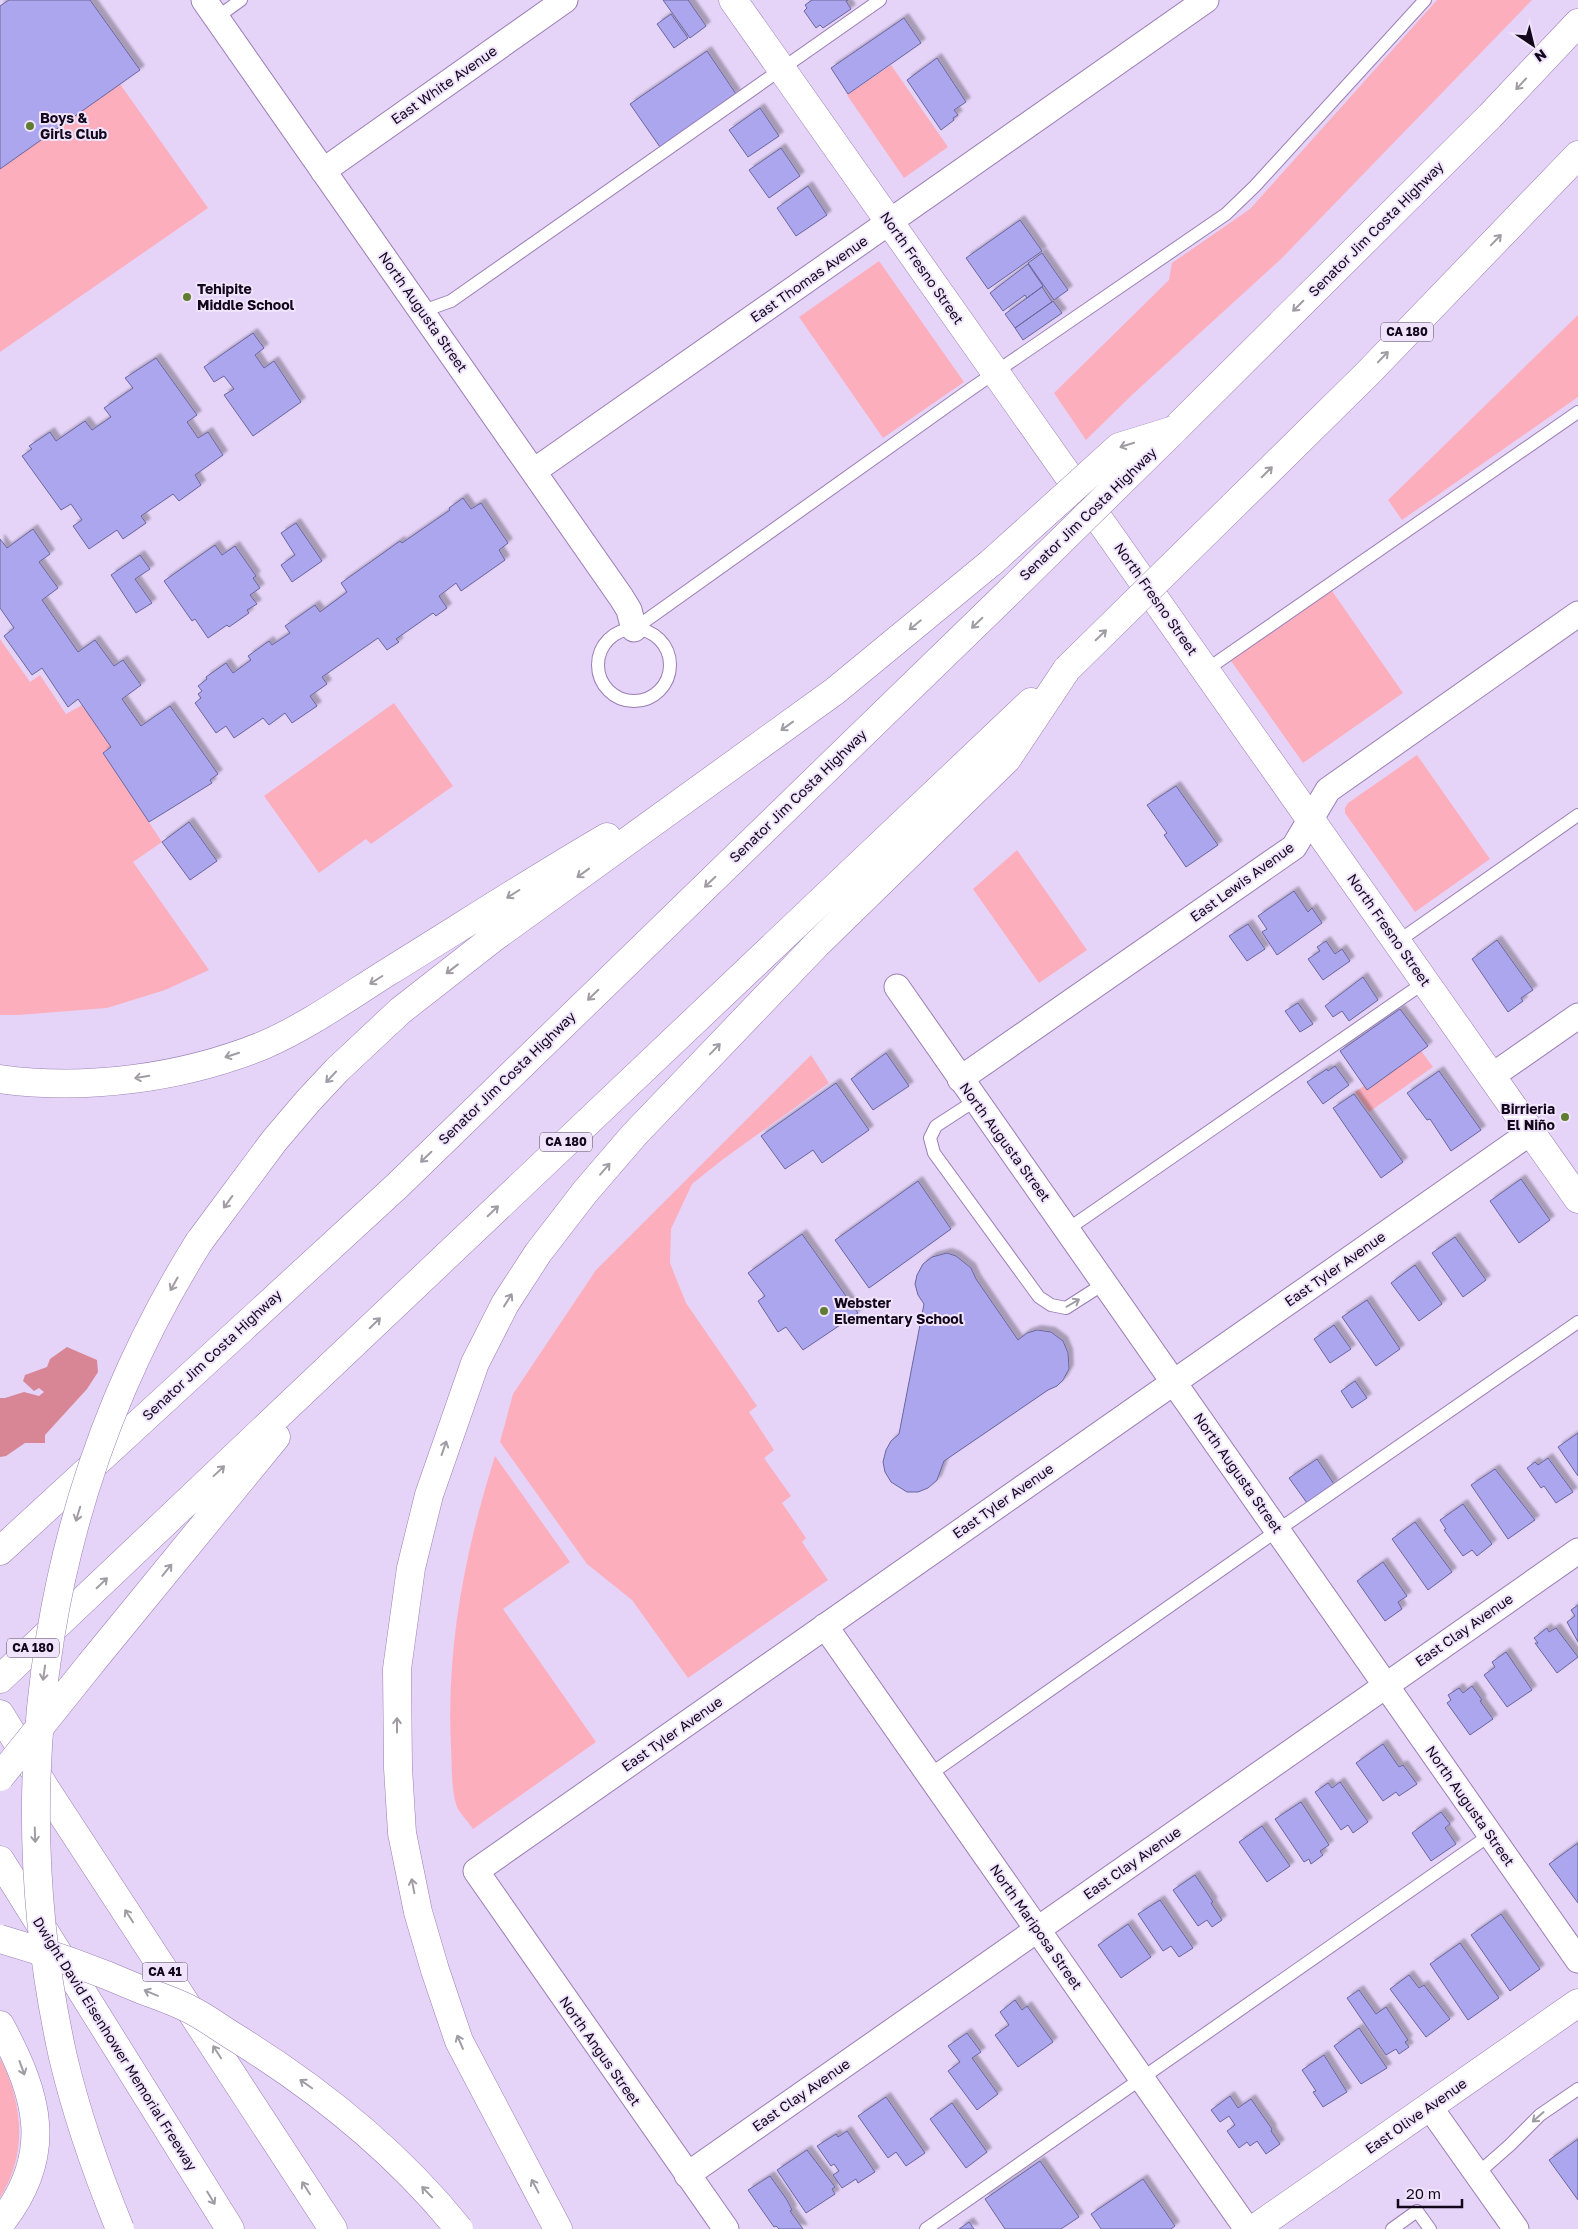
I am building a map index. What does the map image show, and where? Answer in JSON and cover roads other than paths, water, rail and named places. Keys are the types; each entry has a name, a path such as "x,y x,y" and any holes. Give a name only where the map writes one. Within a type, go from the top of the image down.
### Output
{"main road":[{"name":"North Fresno Street","path":"733,0 1578,1198"},
{"name":"Senator Jim Costa Highway","path":"8,1543 404,1179 1174,430 1490,116 1578,23"},
{"name":"CA 180","path":"0,1680 1067,669 1369,372 1578,155"},
{"path":"120,2229 95,2165 75,2100 64,2059 50,1985 37,1876 35,1827 37,1735 48,1644 57,1597 76,1519 90,1476 110,1422 148,1334 199,1242 274,1140 337,1070 400,1011 492,938 835,691 993,561 1119,447 1174,430"},
{"path":"558,2229 459,2041 418,1912 402,1833 397,1743 397,1669 411,1568 429,1495 475,1363 505,1304 538,1253 585,1192 641,1127 816,944 1007,759 1067,669"},
{"path":"0,1079 28,1083 67,1084 127,1080 190,1067 231,1056 264,1044 328,1010 578,854 751,753"},
{"path":"0,1777 350,1348"},
{"name":"CA 41","path":"0,1714 47,1791 333,2229"},
{"name":"Dwight David Eisenhower Memorial Freeway","path":"0,1860 230,2229"},
{"path":"0,1939 51,1954 97,1971 191,2010 259,2052 325,2098 386,2150 442,2208 459,2229"},
{"name":"East Olive Avenue","path":"1254,2229 1578,2003"},
{"path":"0,2025 18,2058 30,2088 35,2113 36,2132 34,2156 28,2180 17,2203 0,2224"}],"street":[{"name":"East White Avenue","path":"323,171 565,0"},
{"name":"East Thomas Avenue","path":"534,471 1206,0"},
{"name":"North Augusta Street","path":"210,9 423,311 621,597 629,610 634,629"},
{"name":"East Lewis Avenue","path":"960,1079 1294,847 1328,790 1578,614"},
{"name":"North Augusta Street","path":"897,988 1068,1229 1578,1960"},
{"path":"1492,1076 1578,1016"},
{"name":"East Tyler Avenue","path":"476,1871 1531,1132"},
{"name":"East Clay Avenue","path":"687,2175 1578,1550"},
{"name":"North Mariposa Street","path":"825,1626 1247,2229"},
{"name":"North Angus Street","path":"476,1871 726,2229"},
{"path":"1429,2106 1516,2229"}],"lane":[{"path":"210,9 241,0"},
{"path":"423,311 451,301 880,0"},
{"path":"634,629 646,631 656,637 666,651 670,668 667,680 660,690 651,697 640,701 628,701 617,698 607,690 600,680 597,669 598,656 603,646 612,636 622,631 634,629 996,372 1226,214 1255,186 1425,0"},
{"path":"1206,670 1578,412"},
{"path":"1398,942 1578,815"},
{"path":"1068,1229 1426,982"},
{"path":"976,1100 936,1126 930,1138 934,1153 1039,1297 1051,1305 1066,1308 1105,1283"},
{"path":"929,1775 1578,1322"},
{"path":"926,2229 1490,1835"},
{"path":"1477,2174 1540,2115 1578,2089"},
{"path":"1392,2229 1417,2211 1430,2229"}],"place":[{"name":"Boys & Girls Club","path":"30,126"},
{"name":"Tehipite Middle School","path":"187,297"},
{"name":"Birrieria El Niño","path":"1565,1117"},
{"name":"Webster Elementary School","path":"824,1311"}]}
